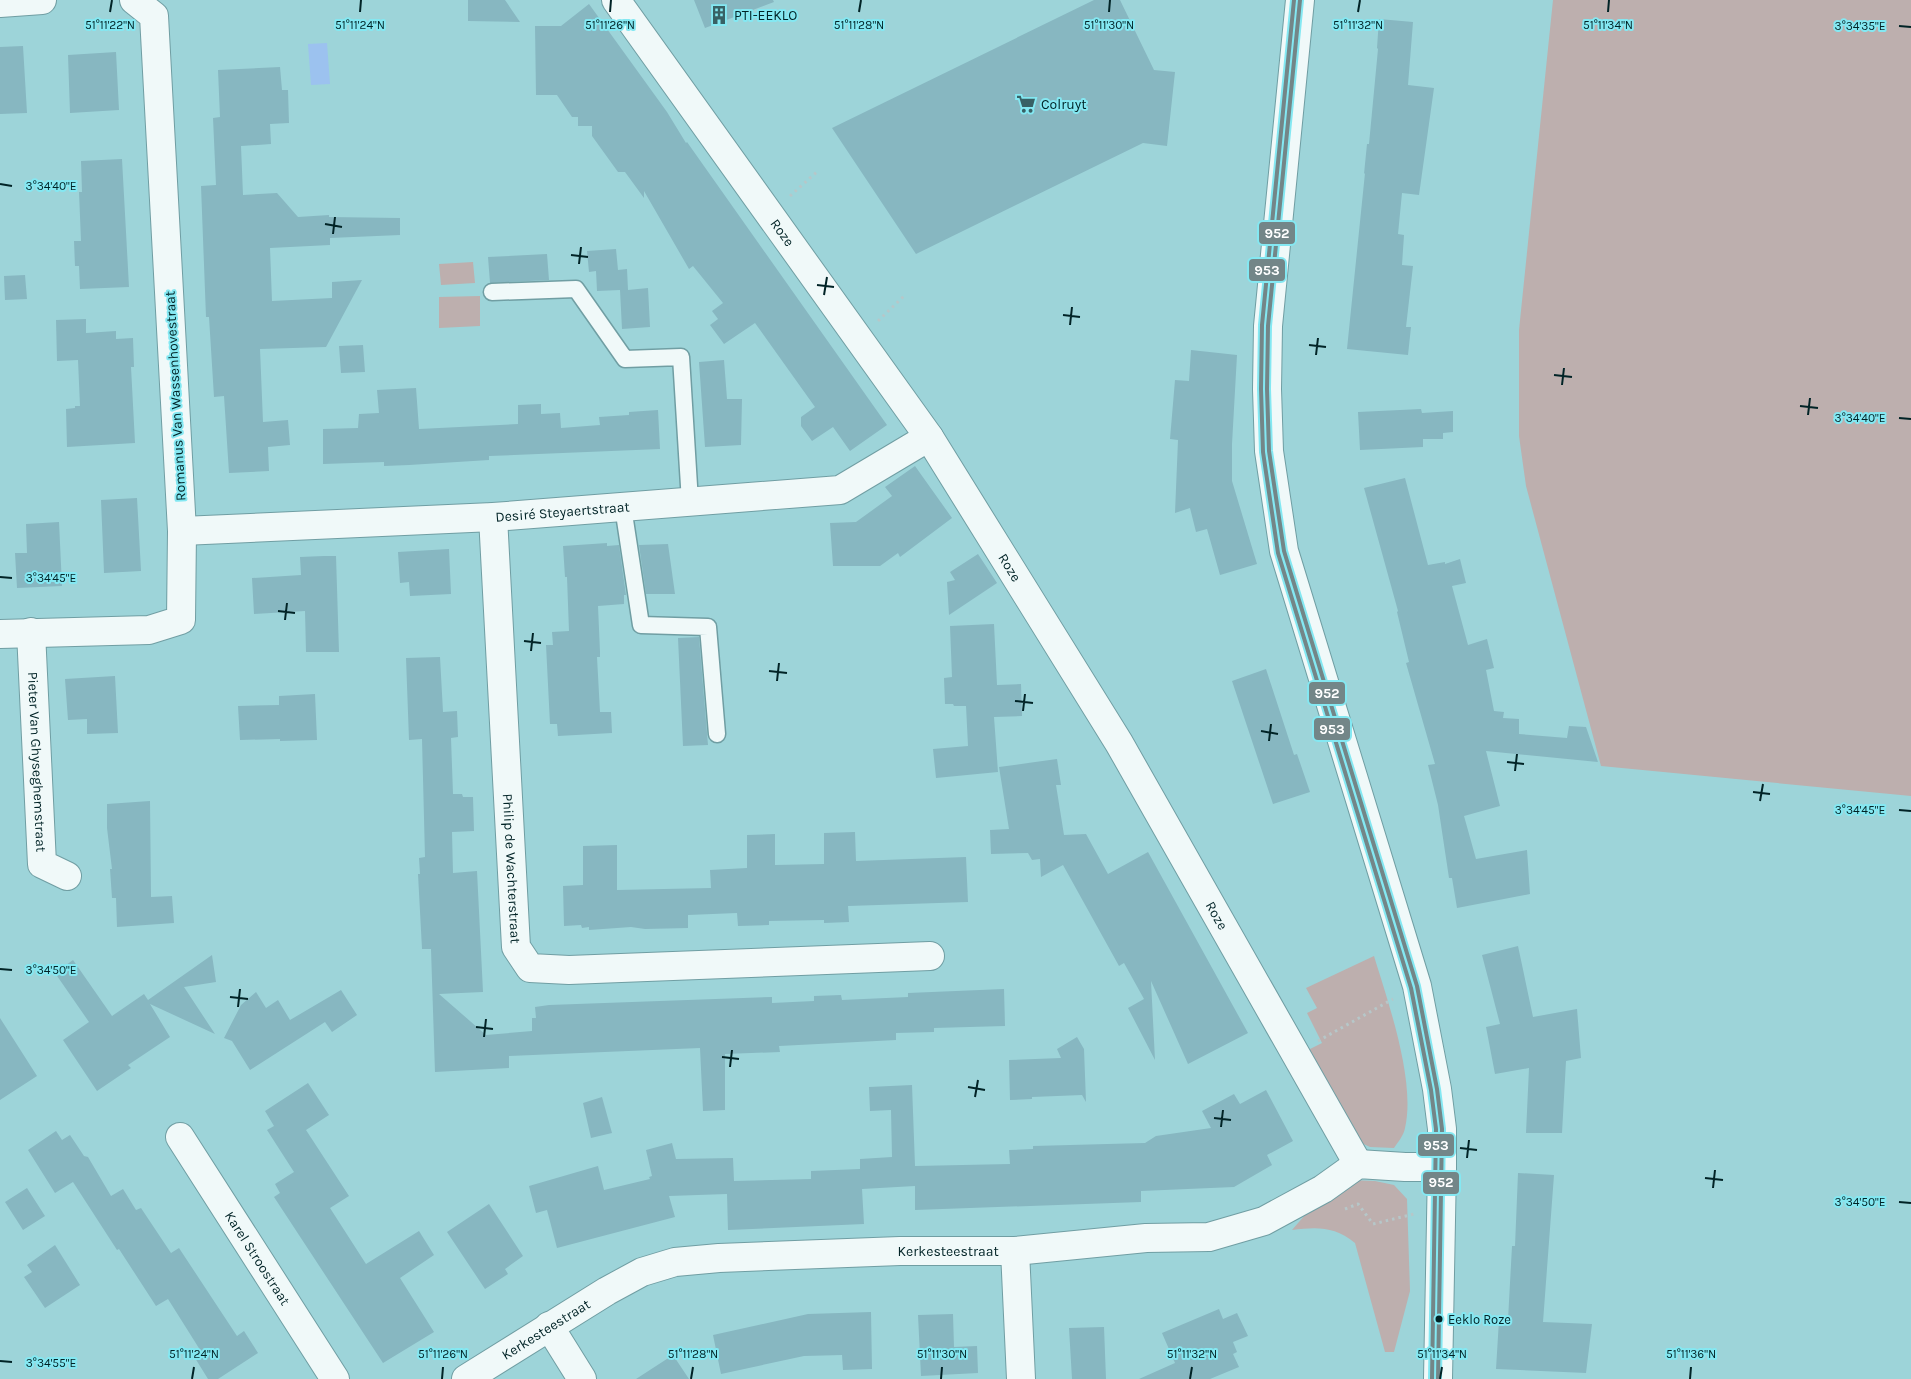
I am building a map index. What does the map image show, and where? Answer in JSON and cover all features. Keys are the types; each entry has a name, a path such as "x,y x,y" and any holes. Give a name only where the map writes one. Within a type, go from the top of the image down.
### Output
{"street":[{"path":"0,3 42,0"},
{"name":"Romanus Van Wassenhovestraat","path":"0,634 148,630 181,620 182,531 154,16 134,0"},
{"name":"Roze","path":"616,0 929,437 1119,743 1358,1164"},
{"path":"1300,0 1268,326 1267,389 1269,451 1284,551 1417,986 1437,1089 1442,1129 1438,1379"},
{"name":"Desiré Steyaertstraat","path":"182,531 494,517 840,490 929,437"},
{"name":"Philip de Wachterstraat","path":"494,517 516,946 530,968 569,970 930,956"},
{"name":"Pieter Van Ghyseghemstraat","path":"31,632 42,864 67,876"},
{"name":"Karel Stroostraat","path":"180,1137 335,1379"},
{"path":"1358,1164 1405,1168 1442,1167"},
{"name":"Kerkesteestraat","path":"466,1379 607,1291 642,1272 675,1262 719,1258 900,1251 1015,1251 1146,1238 1209,1236 1264,1221 1323,1189 1358,1164"},
{"path":"1015,1251 1021,1379"},
{"path":"549,1326 582,1379"}],"lane":[{"path":"492,292 576,289 625,360 682,357 690,502"},
{"path":"623,507 640,625 708,626 717,734"}],"path":[{"path":"769,214 820,170"},
{"path":"859,340 905,295"},
{"path":"1295,1053 1417,986"},
{"path":"1323,1189 1338,1211 1358,1204 1373,1224 1441,1208"}],"shaded area":[{"path":"1553,0 1911,0 1911,796 1601,766 1526,486 1519,436 1519,330"},
{"path":"473,262 475,283 441,285 439,264"},
{"path":"480,296 480,326 439,328 439,297"},
{"path":"1374,956 1399,1042 1407,1088 1405,1128 1394,1148 1370,1147 1357,1141 1306,1051 1322,1043 1307,1013 1317,1008 1306,988"},
{"path":"1349,1180 1375,1181 1394,1185 1407,1199 1410,1291 1394,1352 1385,1352 1355,1243 1340,1233 1325,1229 1292,1230 1311,1208"}],"water":[{"path":"327,43 330,84 311,85 308,44"}],"building":[{"path":"468,0 505,0 520,22 468,21"},
{"name":"PTI-EEKLO","path":"694,0 773,0 774,2 705,28"},
{"name":"Colruyt","path":"1094,0 1120,0 1154,70 1175,72 1167,146 1143,143 916,254 832,128"},
{"path":"589,4 887,425 850,451 833,427 812,441 801,426 801,417 815,407 755,323 724,344 710,325 718,319 712,311 723,303 693,266 689,269 644,191 644,198 625,172 618,172 592,136 592,126 578,126 578,117 572,117 557,95 536,95 535,26 561,26"},
{"path":"1379,19 1413,22 1408,85 1434,88 1419,195 1402,193 1398,234 1404,235 1402,265 1413,266 1406,327 1411,327 1408,355 1347,349 1367,144 1369,144"},
{"path":"23,46 27,113 0,114 0,47"},
{"path":"116,52 119,110 70,113 68,55"},
{"path":"280,67 282,90 288,90 289,123 270,124 271,144 241,146 243,195 277,193 298,217 329,215 329,217 400,218 400,235 330,238 330,245 270,248 272,301 332,298 332,282 362,280 326,347 260,349 263,422 288,420 290,445 268,447 269,471 229,473 224,396 214,397 209,317 206,317 201,186 216,185 213,118 220,117 218,70"},
{"path":"122,159 129,287 80,289 79,266 75,266 74,241 81,241 79,192 82,192 81,161"},
{"path":"616,249 618,270 627,269 628,290 648,288 650,327 622,329 620,290 597,291 596,271 589,272 587,251"},
{"path":"547,254 549,280 490,283 488,257"},
{"path":"25,275 27,299 5,300 4,276"},
{"path":"86,319 86,333 116,331 116,339 133,338 134,367 131,367 135,443 67,447 66,409 80,406 78,360 57,361 56,320"},
{"path":"363,345 365,372 341,373 339,346"},
{"path":"1191,350 1237,355 1232,481 1257,564 1220,575 1207,529 1196,532 1190,508 1175,513 1178,440 1170,439 1175,380 1189,381"},
{"path":"724,360 727,399 742,399 741,445 705,447 699,362"},
{"path":"416,388 419,429 518,424 518,405 541,404 541,414 560,413 561,428 600,425 599,417 629,415 629,412 658,410 660,449 489,456 489,460 409,465 384,466 384,462 323,464 323,429 358,428 359,414 379,413 377,390"},
{"path":"1421,409 1422,413 1453,411 1453,432 1443,433 1443,439 1423,439 1423,447 1360,450 1358,412"},
{"path":"915,466 952,518 900,557 898,553 880,566 833,566 830,523 856,522 892,496 885,487"},
{"path":"1405,478 1428,565 1445,562 1445,564 1460,559 1466,583 1452,586 1468,645 1487,639 1494,668 1486,670 1494,711 1504,712 1503,718 1519,719 1519,734 1567,738 1569,726 1586,727 1598,762 1486,751 1500,806 1464,816 1476,859 1527,850 1530,894 1457,908 1452,878 1449,878 1438,805 1428,765 1435,764 1406,663 1409,662 1398,611 1364,488"},
{"path":"137,498 141,571 104,573 101,500"},
{"path":"59,522 62,586 17,588 15,553 27,553 26,524"},
{"path":"607,543 607,546 619,545 626,595 624,595 624,604 598,606 600,657 597,657 600,712 611,712 612,733 558,736 557,724 550,724 546,645 553,645 552,632 569,631 567,577 565,577 563,546"},
{"path":"668,544 675,594 646,594 639,545"},
{"path":"449,549 451,594 410,596 409,582 400,583 398,552"},
{"path":"978,554 997,583 949,615 947,582 955,580 950,572"},
{"path":"336,556 339,652 306,652 305,611 254,614 252,578 301,575 300,557"},
{"path":"994,624 997,685 1021,684 1022,716 994,717 998,772 936,778 933,749 968,746 966,706 945,704 944,678 952,677 950,626"},
{"path":"699,637 708,745 683,746 678,638"},
{"path":"440,657 443,712 457,711 458,737 451,738 453,794 473,797 474,831 452,832 453,873 477,871 483,992 439,994 486,1035 532,1031 532,1018 536,1018 535,1007 549,1005 772,997 772,1003 814,1001 814,996 841,995 842,1000 908,997 908,993 1004,989 1005,1026 934,1028 934,1032 896,1033 896,1040 779,1046 780,1052 725,1054 725,1110 703,1111 700,1048 509,1056 509,1068 435,1072 431,949 422,949 418,874 420,874 419,858 425,857 422,739 409,740 406,658"},
{"path":"1266,669 1294,755 1297,754 1310,792 1273,804 1232,681"},
{"path":"115,676 118,733 87,734 87,719 68,720 65,679"},
{"path":"315,694 317,740 240,740 238,706 279,705 279,696"},
{"path":"1057,759 1061,785 1056,785 1064,835 1086,834 1108,874 1148,852 1248,1033 1188,1064 1151,981 1155,1060 1128,1008 1144,999 1124,963 1119,966 1063,865 1041,877 1040,859 1032,860 1028,853 991,854 990,830 1009,829 999,767"},
{"path":"150,801 151,897 172,896 174,923 117,927 116,898 112,898 110,869 112,869 107,828 107,804"},
{"path":"855,832 856,861 966,857 968,902 848,906 849,922 824,923 824,920 769,921 769,925 738,926 737,913 688,915 688,928 645,929 631,927 589,930 589,927 582,928 581,925 564,926 563,886 583,885 583,846 617,845 617,890 711,888 710,870 747,868 747,835 775,834 775,865 824,864 824,833"},
{"path":"1518,946 1533,1017 1577,1009 1581,1058 1566,1061 1562,1133 1526,1133 1529,1068 1495,1074 1486,1027 1500,1024 1482,955"},
{"path":"212,955 216,982 184,987 215,1034 150,1004 170,1037 128,1065 131,1068 97,1091 63,1040 89,1022 55,973 73,960 112,1016 144,994 148,1000"},
{"path":"341,990 357,1015 332,1032 325,1022 250,1070 232,1041 224,1038 241,1005 256,992 266,1008 278,1000 290,1020"},
{"path":"0,1018 37,1076 0,1100"},
{"path":"1077,1037 1084,1049 1086,1102 1082,1095 1010,1100 1009,1060 1061,1058 1057,1049"},
{"path":"308,1083 329,1115 306,1130 349,1196 330,1208 366,1264 419,1231 434,1255 400,1278 434,1332 383,1363 274,1197 280,1193 275,1184 294,1172 267,1130 274,1126 265,1111"},
{"path":"912,1085 915,1166 1010,1164 1009,1150 1033,1149 1033,1146 1145,1143 1156,1136 1211,1128 1202,1111 1234,1094 1240,1104 1266,1090 1293,1141 1267,1155 1272,1165 1234,1187 1141,1191 1141,1202 915,1210 915,1186 862,1189 864,1224 728,1230 727,1194 669,1196 675,1217 557,1248 547,1210 536,1213 529,1186 598,1166 604,1190 650,1179 649,1177 652,1176 646,1150 672,1143 676,1159 733,1158 734,1181 811,1179 811,1171 860,1169 860,1159 892,1157 891,1110 870,1111 869,1087"},
{"path":"602,1097 612,1133 591,1138 583,1103"},
{"path":"56,1131 62,1140 70,1135 84,1156 88,1157 111,1196 123,1189 136,1210 141,1208 171,1253 179,1248 237,1336 244,1331 258,1353 218,1379 208,1379 195,1358 202,1353 168,1299 156,1306 73,1182 55,1193 28,1150"},
{"path":"1518,1173 1554,1175 1543,1322 1592,1324 1586,1373 1496,1369 1499,1320 1508,1320 1512,1246 1515,1246"},
{"path":"27,1188 45,1216 23,1230 5,1202"},
{"path":"489,1204 523,1256 505,1269 508,1274 485,1289 447,1232"},
{"path":"55,1245 80,1285 45,1308 24,1277 32,1272 27,1265"},
{"path":"1219,1309 1223,1319 1237,1313 1248,1336 1233,1342 1237,1352 1233,1354 1239,1367 1210,1379 1139,1379 1175,1363 1162,1333"},
{"path":"871,1312 872,1369 843,1370 842,1355 804,1356 721,1374 713,1335 808,1314"},
{"path":"953,1314 954,1347 977,1346 978,1373 921,1376 918,1315"},
{"path":"1104,1327 1106,1379 1072,1379 1069,1328"},
{"path":"673,1355 689,1379 636,1379"}],"transit line":[{"name":"953","path":"1294,0 1262,325 1261,389 1263,452 1278,553 1411,988 1431,1090 1436,1129 1432,1379"},
{"name":"952","path":"1300,0 1268,326 1267,389 1269,451 1284,551 1417,986 1437,1089 1442,1129 1438,1379"}],"place":[{"name":"PTI-EEKLO","path":"719,15"},
{"name":"Colruyt","path":"1026,104"},
{"name":"Eeklo Roze","path":"1439,1319"}]}
